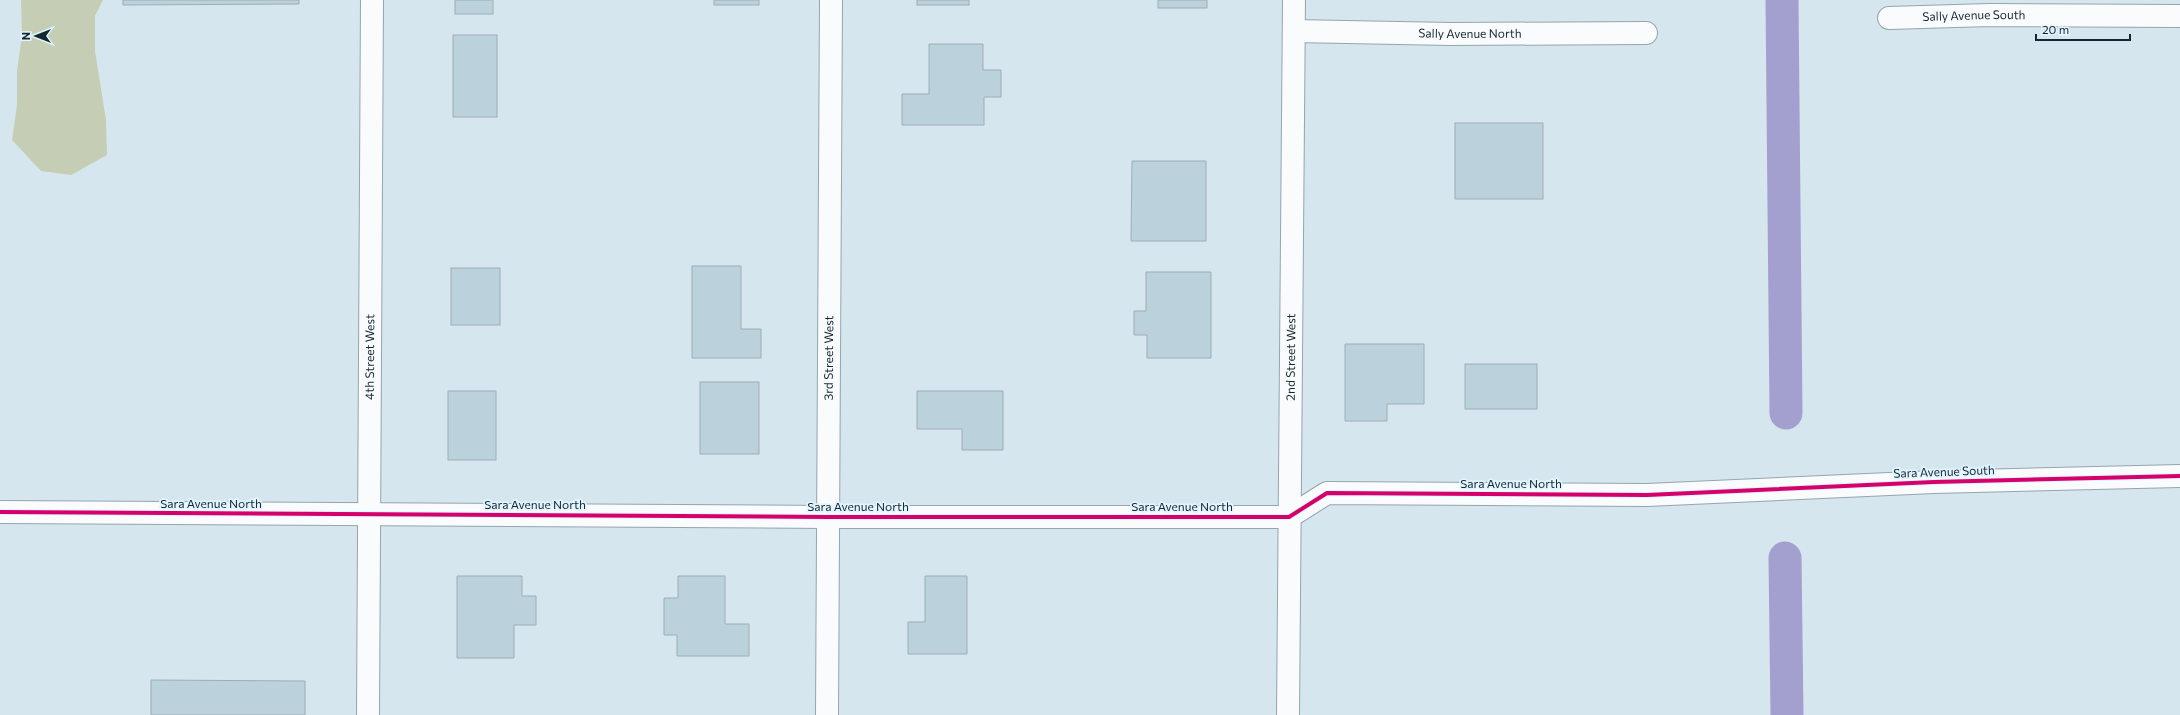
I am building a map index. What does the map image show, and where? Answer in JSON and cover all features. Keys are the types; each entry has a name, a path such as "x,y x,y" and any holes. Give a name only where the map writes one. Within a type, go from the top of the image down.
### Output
{"street":[{"name":"4th Street West","path":"368,715 372,0"},
{"name":"3rd Street West","path":"827,715 831,0"},
{"name":"2nd Street West","path":"1288,715 1294,0"},
{"name":"Sally Avenue South","path":"1889,18 1989,15 2180,16"},
{"name":"Sally Avenue North","path":"1294,31 1451,34 1646,33"},
{"name":"Sara Avenue South","path":"1710,493 1934,482 2180,476"},
{"name":"Sara Avenue North","path":"0,512 828,518 1289,518 1327,493 1710,493"}],"green space":[{"path":"21,0 103,0 95,16 95,51 106,120 107,155 71,175 41,171 12,140 17,105 17,71 22,36"}],"building":[{"path":"123,0 299,0 299,4 123,5"},
{"path":"455,0 493,0 493,14 455,14"},
{"path":"714,0 759,0 759,5 714,5"},
{"path":"917,0 969,0 969,5 917,5"},
{"path":"1158,0 1207,0 1207,8 1158,8"},
{"path":"453,35 497,35 497,117 453,117"},
{"path":"929,44 983,44 983,70 1001,70 1001,97 984,97 984,125 902,125 902,94 929,94"},
{"path":"1455,123 1543,123 1543,199 1455,199"},
{"path":"1132,161 1206,161 1206,241 1131,241"},
{"path":"692,266 741,266 741,329 761,329 761,358 692,358"},
{"path":"451,268 500,268 500,325 451,325"},
{"path":"1146,272 1211,272 1211,358 1147,358 1147,335 1134,335 1134,311 1146,311"},
{"path":"1345,344 1424,344 1424,404 1387,404 1387,421 1345,421"},
{"path":"1465,364 1537,364 1537,409 1465,409"},
{"path":"700,382 759,382 759,454 700,454"},
{"path":"448,391 496,391 496,460 448,460"},
{"path":"917,391 1003,391 1003,450 962,450 962,429 917,429"},
{"path":"457,576 522,576 522,596 536,596 536,625 514,625 514,658 457,658"},
{"path":"678,576 725,576 725,624 749,624 749,656 677,656 677,635 664,635 664,598 678,598"},
{"path":"925,576 967,576 967,654 908,654 908,622 925,622"},
{"path":"151,680 305,681 305,715 151,715"}],"waterway":[{"path":"1782,0 1786,413"},
{"path":"1785,558 1787,715"}],"cycle path":[{"path":"0,512 828,517 1289,517 1327,493 1647,495 1934,482 2180,476"}]}
